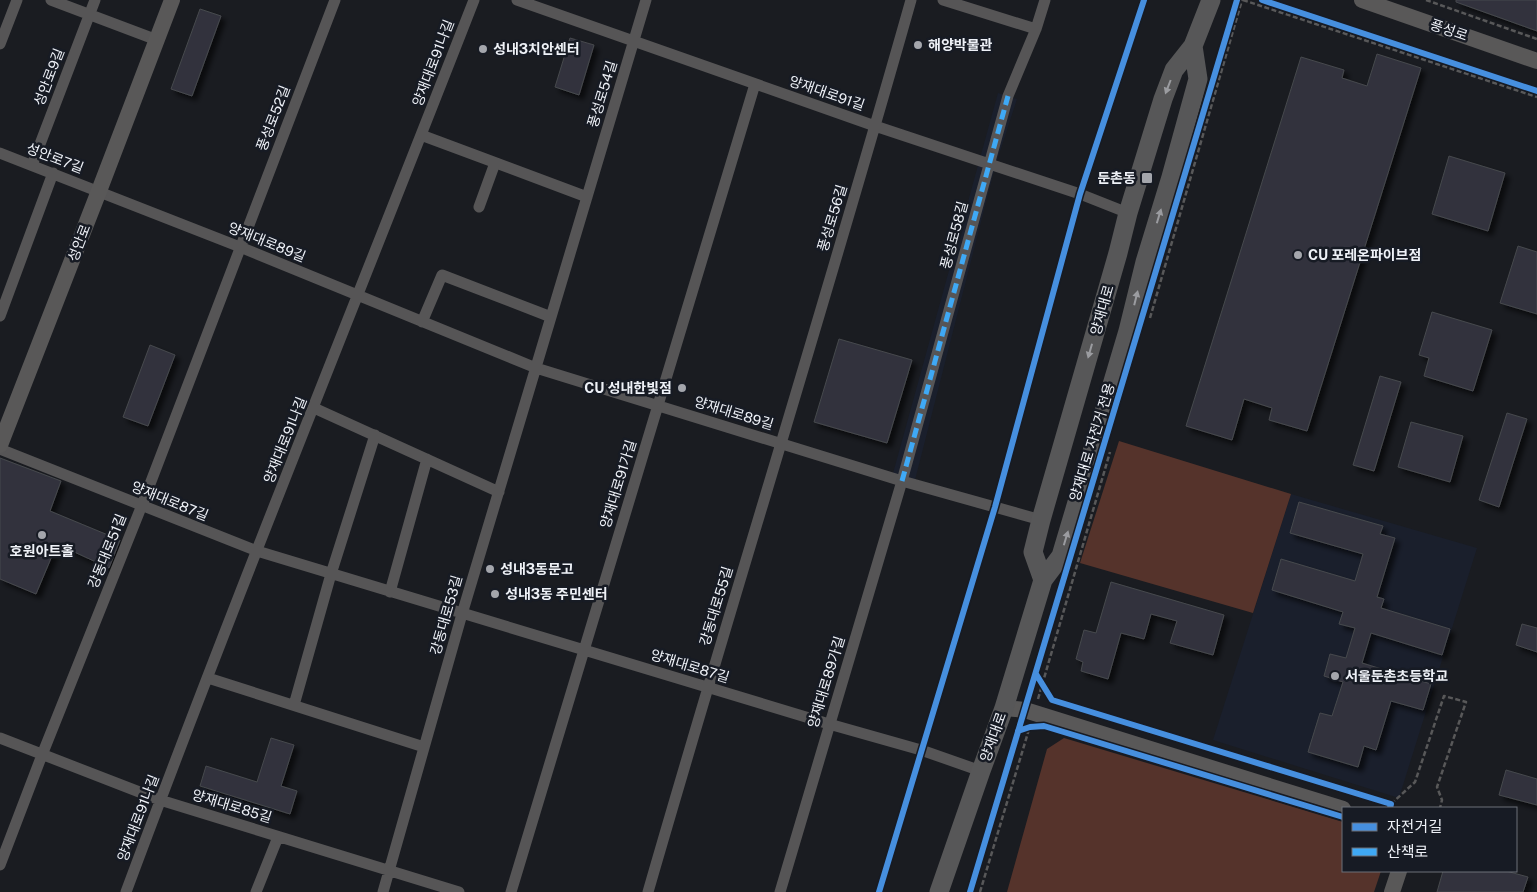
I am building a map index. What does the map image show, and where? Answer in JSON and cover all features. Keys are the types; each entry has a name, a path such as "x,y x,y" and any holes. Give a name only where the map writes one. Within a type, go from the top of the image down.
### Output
{"main road":[{"name":"양재대로","path":"1043,580 1033,552 1128,213 1163,99 1174,70 1194,46 1211,0"},
{"name":"양재대로","path":"939,892 1004,708 1043,580 1061,556 1128,332 1144,262 1168,186 1198,79 1194,46"}],"street":[{"path":"0,44 17,0"},
{"path":"51,0 157,40"},
{"name":"성안로9길","path":"32,165 95,0"},
{"name":"성안로","path":"0,447 172,0"},
{"name":"풍성로52길","path":"240,247 335,0"},
{"name":"양재대로91나길","path":"126,892 257,551 474,0"},
{"name":"양재대로91길","path":"517,0 988,165 1080,194 1128,213"},
{"name":"풍성로54길","path":"536,368 646,0"},
{"name":"풍성로56길","path":"781,444 911,0"},
{"path":"943,0 1036,29"},
{"name":"풍성로58길","path":"902,481 1008,96 1036,29 1044,0"},
{"name":"풍성로","path":"1364,0 1537,61"},
{"name":"양재대로91가길","path":"511,892 755,84"},
{"path":"421,135 587,197"},
{"name":"성안로7길","path":"0,153 99,191"},
{"path":"479,207 495,163"},
{"path":"0,316 53,173"},
{"name":"양재대로89길","path":"99,191 536,368 902,481 1041,520"},
{"name":"강동대로51길","path":"0,865 142,505 240,247"},
{"path":"422,322 442,274 551,317"},
{"name":"강동대로53길","path":"383,892 462,614 536,368"},
{"path":"314,408 498,492"},
{"path":"294,706 331,574 375,435"},
{"name":"강동대로55길","path":"648,892 707,687 781,444"},
{"name":"양재대로87길","path":"0,447 257,551 829,724 921,750 981,771"},
{"path":"390,592 427,459"},
{"name":"양재대로89가길","path":"780,892 902,481"},
{"path":"208,678 424,747"},
{"path":"1004,708 1025,710 1342,809"},
{"name":"양재대로85길","path":"0,738 160,800 459,892"},
{"path":"256,892 278,837"},
{"path":"1392,892 1399,872"}],"path":[{"path":"1160,256 1237,0"},
{"path":"1243,0 1537,97"},
{"path":"1262,0 1537,91"},
{"path":"1426,0 1537,39"},
{"path":"1036,674 1047,692"},
{"path":"1384,802 1391,806 1416,782 1444,696 1466,702 1436,787 1442,800 1440,807"},
{"path":"1025,710 1018,732 1037,726"}],"shaded area":[{"path":"998,93 1017,99 995,167 914,484 892,477"},
{"path":"1119,441 1291,494 1253,613 1080,563"},
{"name":"서울둔촌초등학교","path":"1291,494 1477,548 1399,798 1213,740"},
{"path":"1064,738 1342,822 1342,872 1381,872 1374,892 1007,892 1047,749"}],"building":[{"path":"1456,0 1537,0 1537,31 1456,2"},
{"path":"200,9 221,16 192,96 171,89"},
{"path":"570,38 594,45 579,95 555,87"},
{"path":"1377,54 1421,68 1307,431 1269,420 1272,408 1244,399 1232,440 1186,426 1301,57 1344,70 1342,78 1367,86"},
{"path":"1449,156 1505,173 1488,231 1432,214"},
{"path":"1518,246 1537,252 1537,314 1500,303"},
{"path":"1432,312 1492,330 1473,391 1424,376 1429,358 1419,355"},
{"path":"839,339 912,360 887,443 814,422"},
{"path":"150,345 175,355 148,426 123,417"},
{"path":"1380,376 1401,382 1374,471 1353,465"},
{"path":"1507,413 1527,419 1499,507 1479,500"},
{"path":"1411,422 1463,436 1450,482 1398,467"},
{"name":"호원아트홀","path":"0,458 61,481 50,511 120,540 109,568 57,544 36,594 0,579"},
{"path":"1299,502 1383,526 1380,534 1395,538 1377,597 1384,599 1381,608 1450,629 1442,655 1371,633 1362,663 1431,684 1423,710 1391,701 1376,750 1364,746 1358,767 1308,752 1320,713 1332,716 1343,682 1324,676 1330,654 1346,658 1355,628 1339,624 1343,612 1272,590 1281,559 1355,581 1363,554 1290,533"},
{"path":"1111,582 1224,615 1213,655 1170,643 1177,621 1151,614 1144,639 1121,633 1108,679 1081,671 1083,662 1076,659 1084,630 1096,633"},
{"path":"1522,624 1537,628 1537,652 1516,645"},
{"path":"271,738 294,745 281,786 297,791 290,814 200,786 206,766 257,782"},
{"path":"1506,770 1537,779 1537,805 1499,795"},
{"path":"1443,872 1510,872 1528,877 1523,892 1437,892"}],"marked path":[{"path":"902,481 1008,96"}],"cycle path":[{"path":"879,892 995,507 1080,194 1144,0"},
{"name":"양재대로 자전거 전용","path":"970,892 1237,0"},
{"path":"1262,0 1537,91"},
{"path":"1036,674 1052,700 1391,804 1390,807"},
{"path":"1018,731 1030,727 1044,726 1342,817"}],"place":[{"name":"해양박물관","path":"918,45"},
{"name":"성내3치안센터","path":"483,49"},
{"name":"둔촌동","path":"1147,178"},
{"name":"CU 포레온파이브점","path":"1298,255"},
{"name":"CU 성내한빛점","path":"682,388"},
{"name":"호원아트홀","path":"42,535"},
{"name":"성내3동문고","path":"490,569"},
{"name":"성내3동 주민센터","path":"495,594"},
{"name":"서울둔촌초등학교","path":"1335,676"}]}
